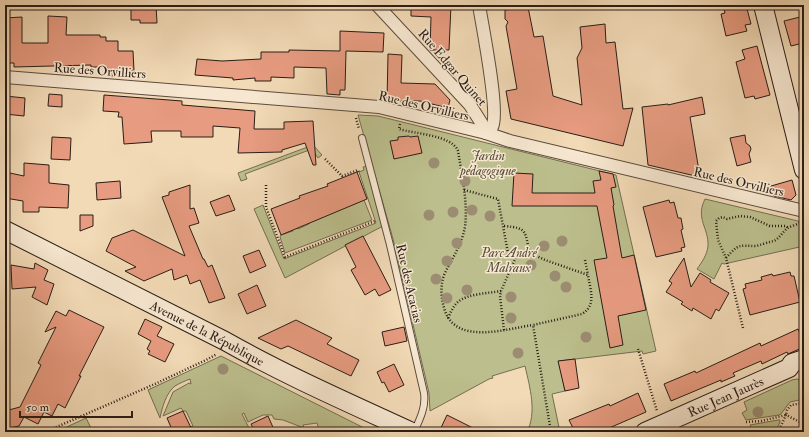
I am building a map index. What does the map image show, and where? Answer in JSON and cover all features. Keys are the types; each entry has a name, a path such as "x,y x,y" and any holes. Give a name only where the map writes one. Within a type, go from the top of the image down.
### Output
{"street":[{"name":"Rue Edgar Quinet","path":"377,5 470,105 486,133"},
{"path":"479,5 493,96 494,112 493,126 486,133"},
{"path":"763,5 804,170"},
{"name":"Rue des Orvilliers","path":"5,77 379,107 486,133 510,141 803,217"},
{"name":"Avenue de la République","path":"5,230 319,390 413,432"},
{"name":"Rue Jean Jaurès","path":"653,428 796,369 792,363 804,359"}],"lane":[{"name":"Rue des Acacias","path":"362,138 390,245 424,393 425,400 423,410 413,432"}],"path":[{"path":"403,130 431,135 456,146 466,208 465,227 462,240 448,267 442,285 442,304 450,322 471,332 481,333 533,325 582,314 589,308 592,298 585,260"},
{"path":"325,159 342,176 358,170 360,178"},
{"path":"266,185 266,207 285,257 375,221 373,214"},
{"path":"464,190 498,199 508,253 512,256 516,257 530,253 545,260 588,275"},
{"path":"743,328 726,258 718,240 716,221 719,218 727,219 740,216 750,216 770,226 786,226 788,228"},
{"path":"726,258 738,247 746,245 758,246 766,242 772,242 782,236 788,228 803,217"},
{"path":"504,226 519,228 525,232 530,253"},
{"path":"504,330 500,296 516,257"},
{"path":"448,318 459,300 465,297 501,291"},
{"path":"533,325 551,432"},
{"path":"638,349 653,428"},
{"path":"45,432 148,387 216,354"},
{"path":"778,432 791,404 804,403"},
{"path":"746,422 761,421 786,415 804,424"}],"green space":[{"name":"Parc André Malraux","path":"358,115 378,116 616,175 656,351 643,354 642,351 559,361 565,391 552,394 560,432 527,432 532,416 532,400 525,366 492,376 493,378 430,411 429,393 393,239"},
{"path":"313,145 322,155 318,158 312,149 245,174 247,179 241,181 238,173"},
{"path":"367,166 383,226 285,278 254,209 263,205 284,259 376,223 359,172 364,170 363,167"},
{"path":"705,199 798,221 801,223 803,229 804,246 724,264 722,263 714,279 697,269 708,246 707,234 701,212"},
{"path":"364,200 372,220 285,253 280,237 281,235 293,231 292,229 297,227 298,229"},
{"path":"221,356 372,432 334,432 332,428 320,432 317,423 303,425 304,428 283,420 274,419 272,415 263,415 248,422 244,413 242,414 251,432 193,432 190,427 193,426 186,411 183,411 181,408 163,416 173,392 189,383 191,384 190,379 172,389 165,401 160,418 148,390"},
{"path":"797,379 804,381 804,399 790,402 779,415 746,420 742,413 747,410 744,402"},
{"path":"86,418 93,432 56,432"},
{"path":"780,420 780,422 775,432 753,432 750,425"}],"building":[{"path":"131,5 156,5 157,23 140,23 140,20 131,20"},
{"path":"411,5 451,5 449,50 430,50 431,17 411,16"},
{"path":"723,5 746,5 751,24 745,25 747,31 726,36 721,14 725,13"},
{"path":"528,7 534,37 543,36 553,96 582,105 577,58 582,48 580,27 605,24 606,43 615,42 623,109 633,108 623,146 511,119 506,91 517,89 506,26 508,22 505,19 505,10"},
{"path":"48,16 67,17 66,35 100,35 100,37 106,37 106,41 118,41 118,51 133,51 134,71 131,71 131,75 107,76 107,67 91,67 91,65 14,67 14,63 5,63 5,18 22,17 22,43 48,43"},
{"path":"804,16 804,35 801,36 803,43 791,46 784,21"},
{"path":"340,31 384,33 383,52 346,51 345,90 340,90 340,95 327,94 326,68 294,67 294,78 271,77 271,81 255,81 255,78 233,80 233,78 195,75 197,59 222,61 261,59 261,52 289,52 289,50 340,51"},
{"path":"757,46 770,95 755,99 754,96 745,98 736,62 745,59 742,50"},
{"path":"388,54 402,55 401,83 435,84 450,100 448,108 420,101 387,101"},
{"path":"49,94 62,95 62,107 48,106"},
{"path":"104,95 182,101 182,105 255,111 254,129 284,129 284,122 313,121 316,165 313,165 305,143 282,150 282,152 238,153 240,128 213,126 213,137 181,137 181,131 151,131 152,142 124,144 122,117 118,117 119,112 103,111"},
{"path":"5,96 25,98 24,116 5,114"},
{"path":"702,97 705,114 690,117 700,177 648,165 642,107 668,105"},
{"path":"745,135 746,143 751,149 749,154 751,162 737,166 730,138"},
{"path":"418,136 422,153 394,159 390,141 398,140 398,137"},
{"path":"52,137 71,138 70,160 51,159"},
{"path":"24,163 49,165 49,183 69,185 68,208 39,207 39,212 23,212 23,201 5,198 5,172 24,176"},
{"path":"599,171 613,174 616,187 611,188 622,258 634,255 646,310 618,316 623,345 610,348 594,260 607,258 597,206 512,206 514,173 533,174 532,193 595,193 593,181 601,180"},
{"path":"357,172 367,199 281,235 271,209 300,198 299,196 328,186 327,184"},
{"path":"792,180 796,195 791,200 774,196 771,186"},
{"path":"120,181 121,198 97,200 96,183"},
{"path":"190,185 190,209 194,208 199,223 189,226 203,259 208,267 212,265 225,298 209,303 200,280 190,284 187,275 174,280 172,269 144,281 125,271 136,267 106,251 112,238 133,230 185,256 162,197 169,195 169,192"},
{"path":"229,195 235,210 216,216 210,202"},
{"path":"669,200 670,203 674,202 678,218 681,218 683,229 681,230 685,247 681,248 682,251 656,257 643,207"},
{"path":"80,215 93,215 93,226 80,231"},
{"path":"363,236 391,290 379,296 375,289 365,295 351,270 356,267 345,245"},
{"path":"259,250 266,266 250,273 243,256"},
{"path":"684,258 691,287 700,273 711,280 710,282 729,293 719,311 716,309 711,319 693,308 692,311 681,304 683,302 666,292 672,283 669,281"},
{"path":"35,263 48,270 44,280 54,284 47,305 32,297 36,287 12,289 11,265 34,269"},
{"path":"790,272 791,276 794,276 800,302 750,315 743,289 746,288 745,284 762,280 761,277 772,274 773,276"},
{"path":"257,285 266,306 247,314 238,294"},
{"path":"69,310 104,327 79,376 81,376 65,408 58,404 52,416 44,412 38,424 24,417 19,426 5,429 5,411 20,407 41,365 38,363 56,327 45,332 56,311 66,316"},
{"path":"145,319 162,327 157,336 174,344 165,362 148,354 150,351 147,349 151,341 138,334"},
{"path":"296,320 332,338 327,344 359,360 351,376 288,346 281,349 258,338"},
{"path":"404,327 407,341 385,346 382,332"},
{"path":"798,329 804,342 804,347 788,354 787,352 762,364 761,361 733,373 735,376 721,382 721,380 671,401 664,384 695,371 696,373 760,343 761,346"},
{"path":"575,359 579,388 565,391 558,361"},
{"path":"394,364 404,385 389,392 384,382 382,383 377,372"},
{"path":"638,393 646,412 600,432 575,432 569,420 609,404 610,406"},
{"path":"183,411 193,432 173,432 167,418"},
{"path":"447,415 481,432 439,432"},
{"path":"268,416 275,432 255,432 251,424"}],"park label":[{"name":"Jardin pédagogique","path":"488,162"}]}
